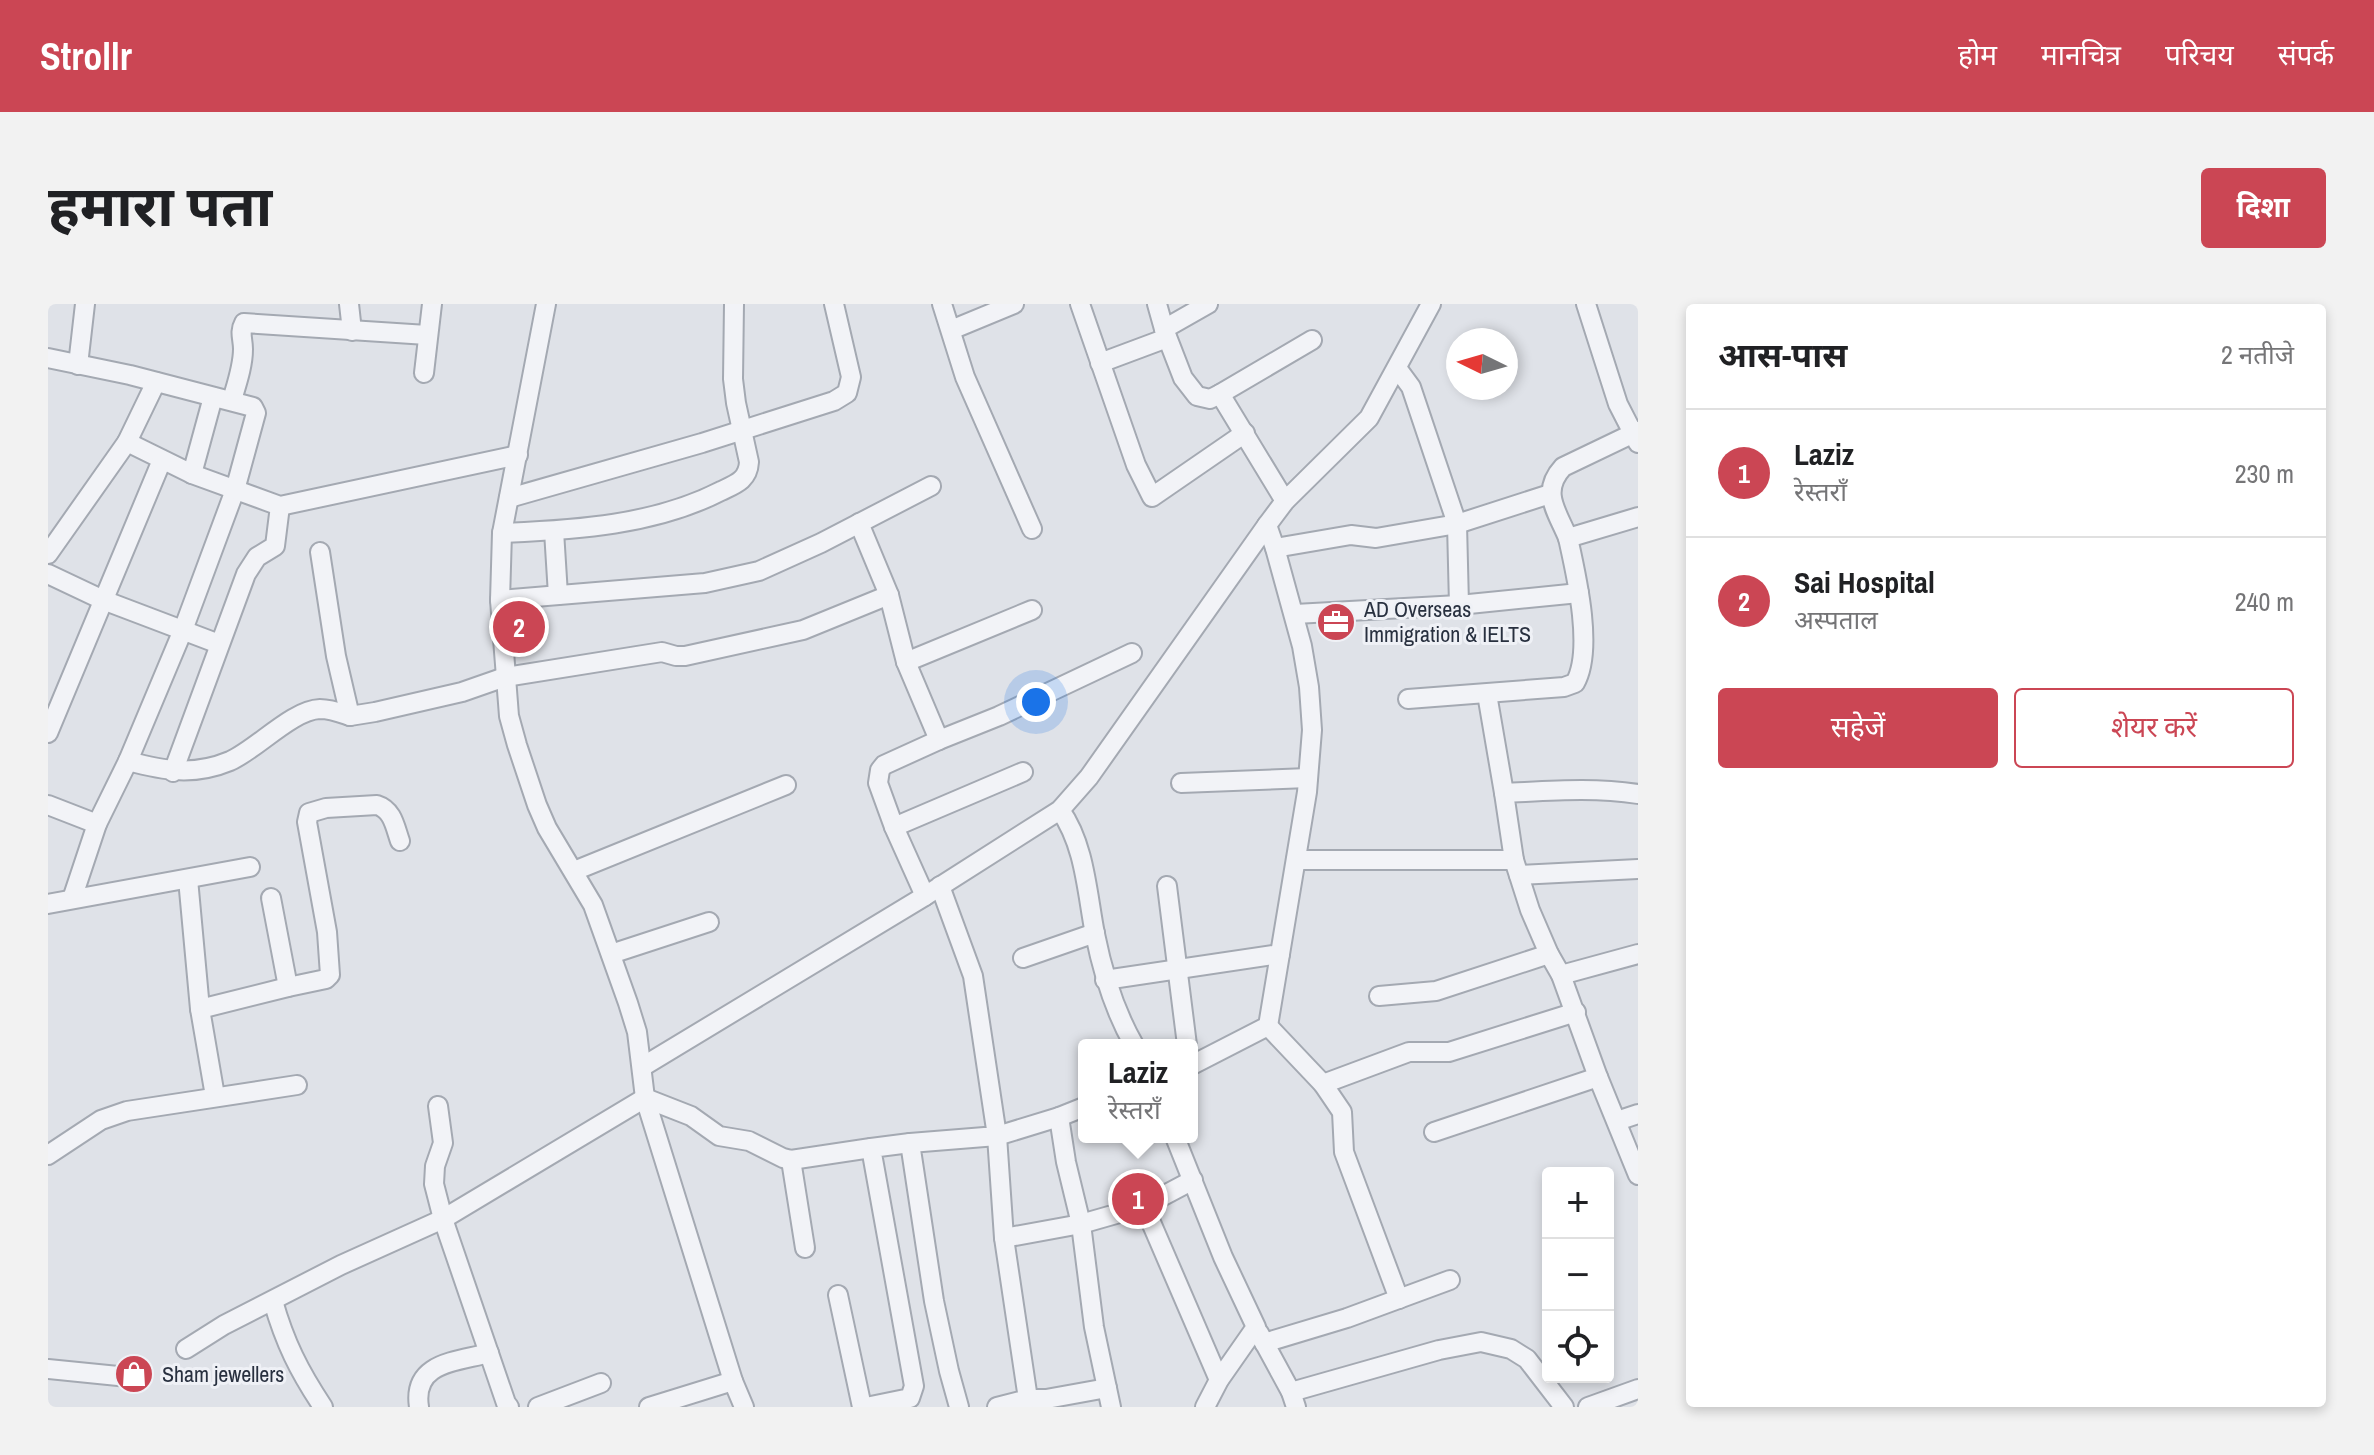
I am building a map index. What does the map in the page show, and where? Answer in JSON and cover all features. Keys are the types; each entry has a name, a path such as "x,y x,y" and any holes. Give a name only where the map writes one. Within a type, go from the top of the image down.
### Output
{"street":[{"path":"78,365 85,304"},
{"path":"349,304 352,331"},
{"path":"424,373 432,304"},
{"path":"546,304 502,533 500,600 509,716 537,805 547,828 593,905 611,954 637,1032 645,1098 733,1381 744,1407"},
{"path":"502,533 554,531 639,519 709,498 741,481 749,470 749,462 733,379 734,304"},
{"path":"509,498 834,401 847,393 851,377 834,304"},
{"path":"942,304 965,377 1032,529"},
{"path":"951,330 1014,304"},
{"path":"1080,304 1136,465 1152,497 1245,433"},
{"path":"1157,304 1183,378 1193,393 1203,399 1220,394 1312,340"},
{"path":"1100,363 1166,333 1208,304"},
{"path":"642,1067 933,891 1060,810 1089,777 1285,501 1369,418 1431,304"},
{"path":"1408,699 1564,687 1575,683 1580,675 1584,651 1579,593 1568,538 1550,494 1553,478 1563,467 1636,436 1618,404 1586,304"},
{"path":"232,400 242,365 240,332 244,323 427,335"},
{"path":"48,358 232,400 253,407 256,413 235,490 183,630 128,761 97,824 72,899"},
{"path":"1397,368 1411,387 1457,524 1459,605"},
{"path":"48,554 127,442 156,382"},
{"path":"1220,394 1285,501"},
{"path":"192,474 213,397"},
{"path":"127,442 192,474 280,506 518,455"},
{"path":"48,733 162,460"},
{"path":"500,600 730,579 759,571 931,486"},
{"path":"1275,548 1351,535 1376,538 1457,524 1550,494"},
{"path":"173,772 250,565 275,546 280,506"},
{"path":"1568,538 1638,517"},
{"path":"859,523 889,595 906,662 939,740"},
{"path":"1267,525 1295,614 1309,687 1312,730 1296,860 1268,1026"},
{"path":"554,531 558,595"},
{"path":"320,552 336,656 350,716"},
{"path":"48,574 103,600 219,644"},
{"path":"1295,614 1459,605 1579,593"},
{"path":"128,761 173,772 213,767 242,755 306,712 321,709 350,716 462,692 505,677 662,652 685,656 803,630 889,595"},
{"path":"906,662 1032,610"},
{"path":"1040,1402 1004,1238 997,1136 973,976 933,891 894,827 878,783 880,770 889,762 999,716 1132,653"},
{"path":"1487,694 1517,867 1530,910 1561,975 1638,1175"},
{"path":"894,827 1023,772"},
{"path":"1181,783 1308,778"},
{"path":"574,871 786,785"},
{"path":"1504,793 1579,789 1638,794"},
{"path":"48,805 97,824"},
{"path":"200,1009 326,979 331,970 307,822 309,813 326,808 377,805 390,813 400,841"},
{"path":"1060,810 1074,835 1105,980 1130,1039"},
{"path":"1296,860 1638,869"},
{"path":"48,904 250,867"},
{"path":"188,879 200,1009 215,1096"},
{"path":"1167,886 1186,1039"},
{"path":"271,898 288,987"},
{"path":"611,954 709,922"},
{"path":"1023,958 1095,933"},
{"path":"1105,980 1280,954"},
{"path":"1379,996 1436,991 1549,954"},
{"path":"1561,975 1638,954"},
{"path":"1323,1084 1409,1052 1449,1052 1576,1012"},
{"path":"1198,1062 1268,1026"},
{"path":"1268,1026 1323,1084 1342,1112 1344,1152 1399,1299"},
{"path":"1434,1132 1598,1077"},
{"path":"50,1149 101,1120 127,1111 297,1085"},
{"path":"645,1098 691,1116 719,1136 749,1141 791,1160 910,1143 997,1136 1078,1109"},
{"path":"186,1349 224,1325 341,1265 443,1219 645,1098"},
{"path":"438,1106 443,1143 433,1177 443,1219 509,1407"},
{"path":"1617,1121 1638,1114"},
{"path":"1059,1117 1081,1224 1094,1327 1111,1407"},
{"path":"910,1143 934,1301 959,1407"},
{"path":"1178,1143 1223,1257 1293,1400 1439,1350 1481,1342 1511,1349 1527,1359 1564,1407"},
{"path":"838,1295 864,1407 896,1404 910,1398 914,1386 871,1148"},
{"path":"791,1160 805,1248"},
{"path":"1004,1238 1081,1224 1144,1206 1193,1180"},
{"path":"1144,1206 1219,1380"},
{"path":"1205,1407 1219,1380 1260,1335 1347,1318 1450,1280"},
{"path":"273,1301 294,1360 323,1407"},
{"path":"419,1407 418,1389 426,1374 442,1365 489,1353"},
{"path":"48,1369 128,1377"},
{"path":"649,1407 733,1381"},
{"path":"538,1407 601,1383"},
{"path":"997,1407 1107,1388"},
{"path":"1588,1407 1638,1389"}],"place":[{"name":"AD Overseas Immigration & IELTS","path":"1336,622"},
{"name":"Sai Hospital","path":"519,627"},
{"name":"Laziz","path":"1138,1199"},
{"name":"Sham jewellers","path":"134,1374"}]}
